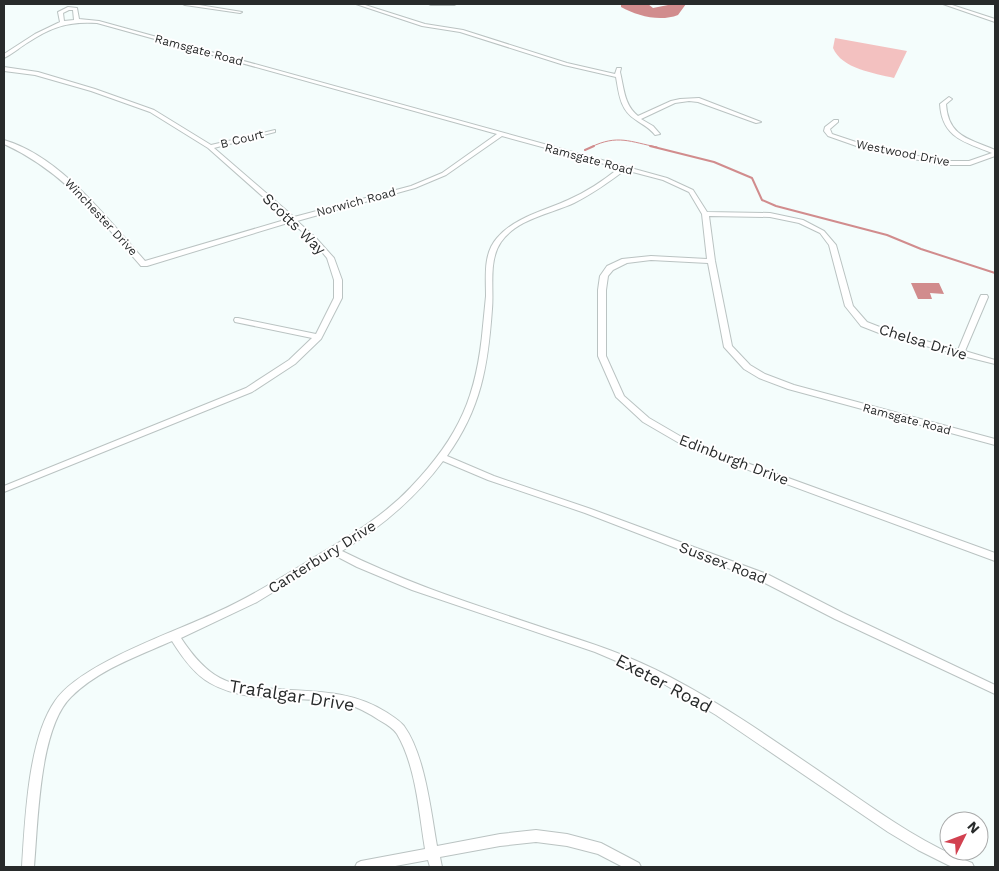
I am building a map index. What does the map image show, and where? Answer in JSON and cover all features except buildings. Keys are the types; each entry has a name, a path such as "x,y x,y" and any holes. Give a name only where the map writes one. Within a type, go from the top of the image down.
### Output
{"street":[{"path":"185,4 240,12"},
{"path":"358,4 424,25 470,34 500,45 566,64 618,72 622,99 628,110 657,134"},
{"path":"430,11 431,4 454,4"},
{"path":"945,4 995,21"},
{"path":"62,22 60,12 68,8 75,10 77,20"},
{"name":"Ramsgate Road","path":"4,56 52,25 77,20 97,22 666,180 690,191 705,214 711,261 728,347 747,367 754,372 791,387 995,442"},
{"name":"Scotts Way","path":"4,69 36,73 93,90 152,111 210,147 314,239 330,258 338,280 338,298 318,337 292,362 249,390 4,489"},
{"path":"638,118 654,112 671,101 690,99 699,100 758,122"},
{"path":"949,99 943,104 943,114 948,128 962,138 995,153"},
{"name":"Westwood Drive","path":"836,120 827,128 830,135 867,148 960,164 981,161 995,153"},
{"name":"B Court","path":"210,147 274,131"},
{"name":"Norwich Road","path":"144,264 292,220 413,187 444,174 500,135"},
{"name":"Winchester Drive","path":"4,142 34,157 64,177 144,264"},
{"name":"Canterbury Drive","path":"28,867 36,778 44,740 59,703 85,680 130,655 264,594 357,538 406,499 441,457 465,421 477,389 489,311 490,261 498,242 528,218 546,209 569,202 596,188 622,168"},
{"name":"Chelsa Drive","path":"705,214 770,215 802,221 822,232 832,245 849,306 864,324 887,333 995,362"},
{"name":"Edinburgh Drive","path":"711,261 651,258 625,261 610,268 604,276 602,290 602,356 620,398 646,420 689,445 995,557"},
{"path":"960,354 984,297"},
{"path":"238,320 318,337"},
{"name":"Sussex Road","path":"441,457 491,478 588,511 762,576 838,616 995,690"},
{"name":"Exeter Road","path":"334,551 362,567 432,594 579,643 638,665 755,735 894,828 953,862 968,867"},
{"name":"Trafalgar Drive","path":"174,636 204,673 221,684 253,692 328,696 354,702 381,714 400,729 412,756 436,867"},
{"path":"361,867 500,840 536,836 567,840 601,849 635,867"}],"shaded area":[{"path":"621,4 648,4 653,8 673,4 686,4 678,15 656,18 634,13 621,7"},
{"path":"835,38 907,51 894,78 859,69 844,61 833,48"},
{"path":"911,283 939,283 944,294 930,293 932,299 918,299"}],"waterway":[{"path":"591,147 600,143 617,140 657,147"},
{"path":"585,150 594,146"},
{"path":"650,146 714,162 752,178 762,200 776,206 887,235 921,249 995,273"}]}
